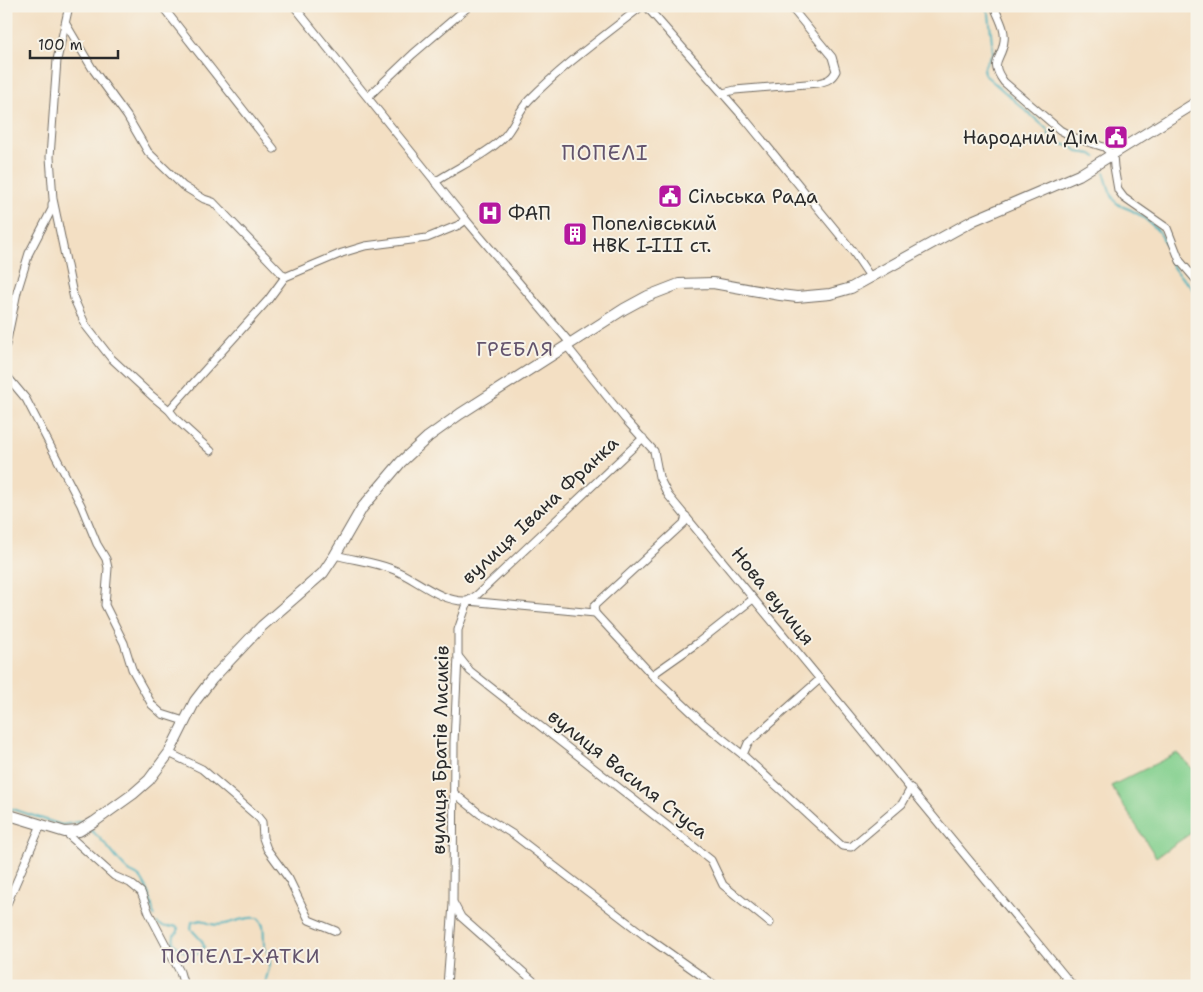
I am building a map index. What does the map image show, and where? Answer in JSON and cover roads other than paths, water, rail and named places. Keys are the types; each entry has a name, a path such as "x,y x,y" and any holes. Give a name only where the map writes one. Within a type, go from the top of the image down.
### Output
{"main road":[{"path":"6,814 65,832 75,832 94,822 133,794 149,780 169,752 195,701 212,679 247,640 323,573 335,556 362,508 387,476 411,451 460,414 568,344 648,296 679,284 713,282 780,295 797,296 830,294 851,288 974,220 1079,175 1197,102"}],"street":[{"path":"69,6 54,80 50,157 53,199 74,299 86,326 111,358 211,451"},
{"path":"162,6 274,148"},
{"name":"Нова вулиця","path":"294,6 568,344 625,419 654,451 663,487 686,516 1073,986"},
{"path":"368,97 413,54 469,6"},
{"path":"436,182 494,145 504,136 524,105 531,98 571,62 642,6"},
{"path":"646,6 723,93 852,250 871,278"},
{"path":"723,93 735,90 818,83 828,81 833,76 836,71 832,56 790,6"},
{"path":"994,6 1004,31 1003,47 996,61 999,75 1004,82 1060,130 1075,138 1104,147 1113,155 1118,190 1124,198 1167,228 1180,261 1197,280"},
{"path":"66,24 92,68 127,116 148,152 183,186 204,199 213,202 285,277"},
{"path":"6,345 17,292 29,253 52,209 53,199"},
{"path":"169,410 268,300 285,277 342,252 365,246 427,238 459,225 466,220"},
{"path":"6,375 26,399 81,505 97,544 106,559 108,568 105,605 124,643 132,669 152,705 162,714 184,720"},
{"name":"вулиця Івана Франка","path":"335,556 395,570 444,596 468,601 477,595 643,438"},
{"path":"592,610 684,523 686,516"},
{"path":"652,674 696,644 753,599"},
{"path":"468,601 531,608 592,610 652,674 704,724 743,755 842,846 851,847 902,804 911,788"},
{"name":"вулиця Братів Лисиків","path":"447,986 453,902 454,742 458,630 468,601"},
{"name":"вулиця Василя Стуса","path":"458,656 470,671 711,860 723,885 770,923"},
{"path":"743,755 748,743 820,679"},
{"path":"169,752 202,769 258,817 262,822 263,838 267,849 289,879 310,920 336,932"},
{"path":"454,793 480,814 514,835 644,935 716,986"},
{"path":"6,906 41,824"},
{"path":"65,832 114,876 141,892 149,913 180,972 184,986"},
{"path":"453,902 461,917 539,986"}],"waterway":[{"path":"985,6 989,14 993,52 983,69 984,74 1047,129 1052,141 1096,157"},
{"path":"1104,172 1115,201 1120,206 1142,217 1159,232 1164,240 1174,269 1197,294"},
{"path":"6,807 62,825 82,821 84,824"},
{"path":"89,829 95,833 129,871 141,878 148,893 154,916"},
{"path":"157,923 165,927 174,926 178,928 173,942 185,952 196,954 200,953 204,947 202,941 191,929 192,922 202,920 216,925 258,918 263,927 264,944 270,960 266,986"}],"place":[{"name":"Народний Дім","path":"1116,137"},
{"name":"Сільська Рада","path":"670,196"},
{"name":"ФАП","path":"490,213"},
{"name":"Попелівський НВК І-ІІІ ст.","path":"575,234"}],"district":[{"name":"ПОПЕЛІ","path":"605,153"},
{"name":"ГРЕБЛЯ","path":"515,349"},
{"name":"ПОПЕЛІ-ХАТКИ","path":"241,956"}]}
